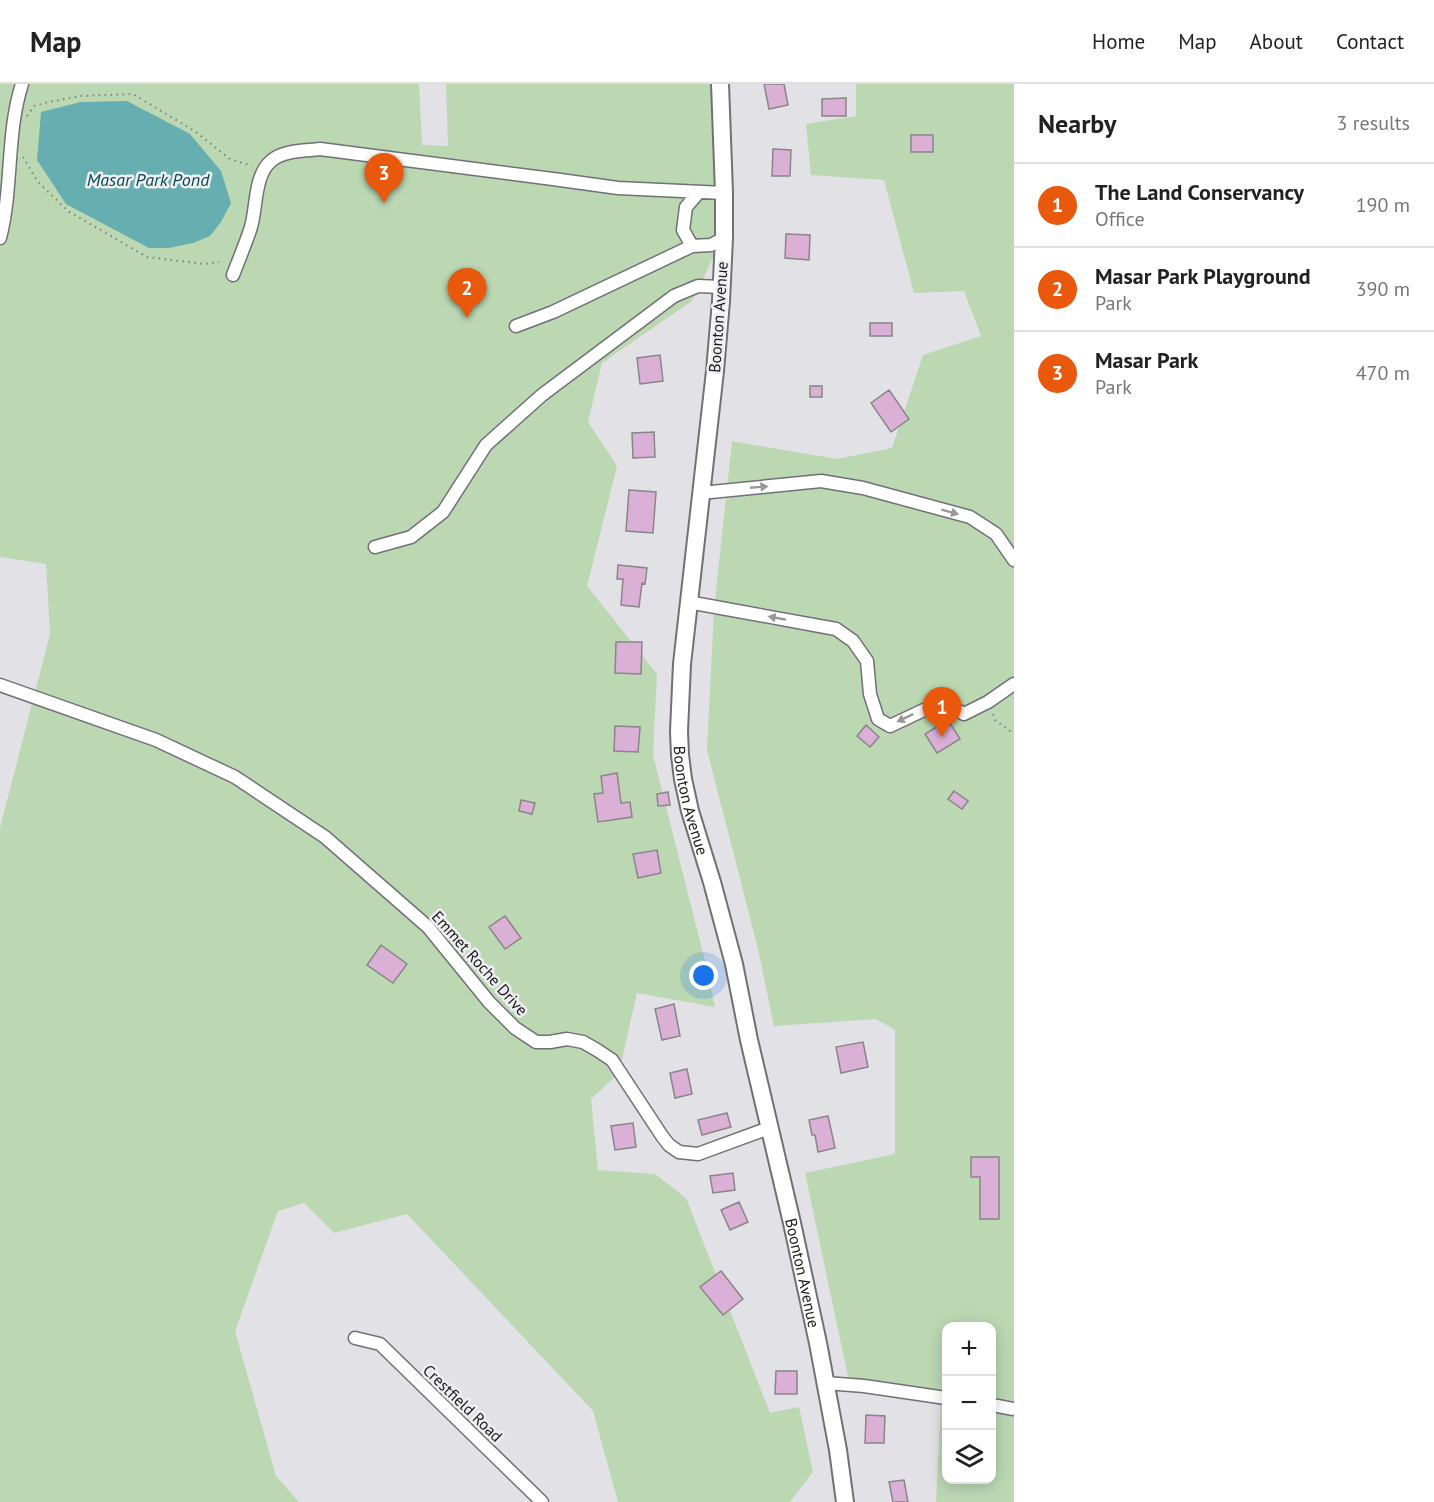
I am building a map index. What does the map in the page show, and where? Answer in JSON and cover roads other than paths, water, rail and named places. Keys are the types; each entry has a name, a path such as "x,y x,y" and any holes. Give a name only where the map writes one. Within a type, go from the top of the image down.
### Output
{"main road":[{"name":"Boonton Avenue","path":"720,84 724,193 719,246 721,301 682,664 679,731 683,779 734,964 741,1004 798,1249 826,1383 845,1502"}],"street":[{"path":"0,238 6,214 17,99 22,84"},
{"path":"233,275 251,227 263,170 273,160 285,154 321,149 618,188 724,193"},
{"path":"692,246 683,230 686,207 699,192"},
{"path":"516,326 553,312 692,246 719,246"},
{"path":"375,547 411,537 443,512 486,445 542,395 674,296 698,286 721,287"},
{"path":"701,493 821,482 862,488 970,517 996,534 1014,560"},
{"path":"688,602 836,629 853,641 867,661 870,694 878,719 890,726 926,709 950,706 964,714 988,702 1014,684"},
{"name":"Emmet Roche Drive","path":"0,685 156,740 235,777 325,837 428,927 489,1002 515,1029 536,1042 567,1039 583,1042 612,1060 662,1136 679,1152 698,1154 769,1128"},
{"name":"Crestfield Road","path":"356,1338 380,1344 542,1502"},
{"path":"826,1383 942,1397"},
{"path":"996,1406 1014,1408"}],"water":[{"name":"Masar Park Pond","path":"127,101 190,134 221,171 231,203 210,236 193,243 169,248 149,248 66,204 37,160 41,112 81,102"}],"place":[{"name":"Masar Park","path":"384,203"},
{"name":"Masar Park Playground","path":"467,318"},
{"name":"The Land Conservancy","path":"942,737"}]}
